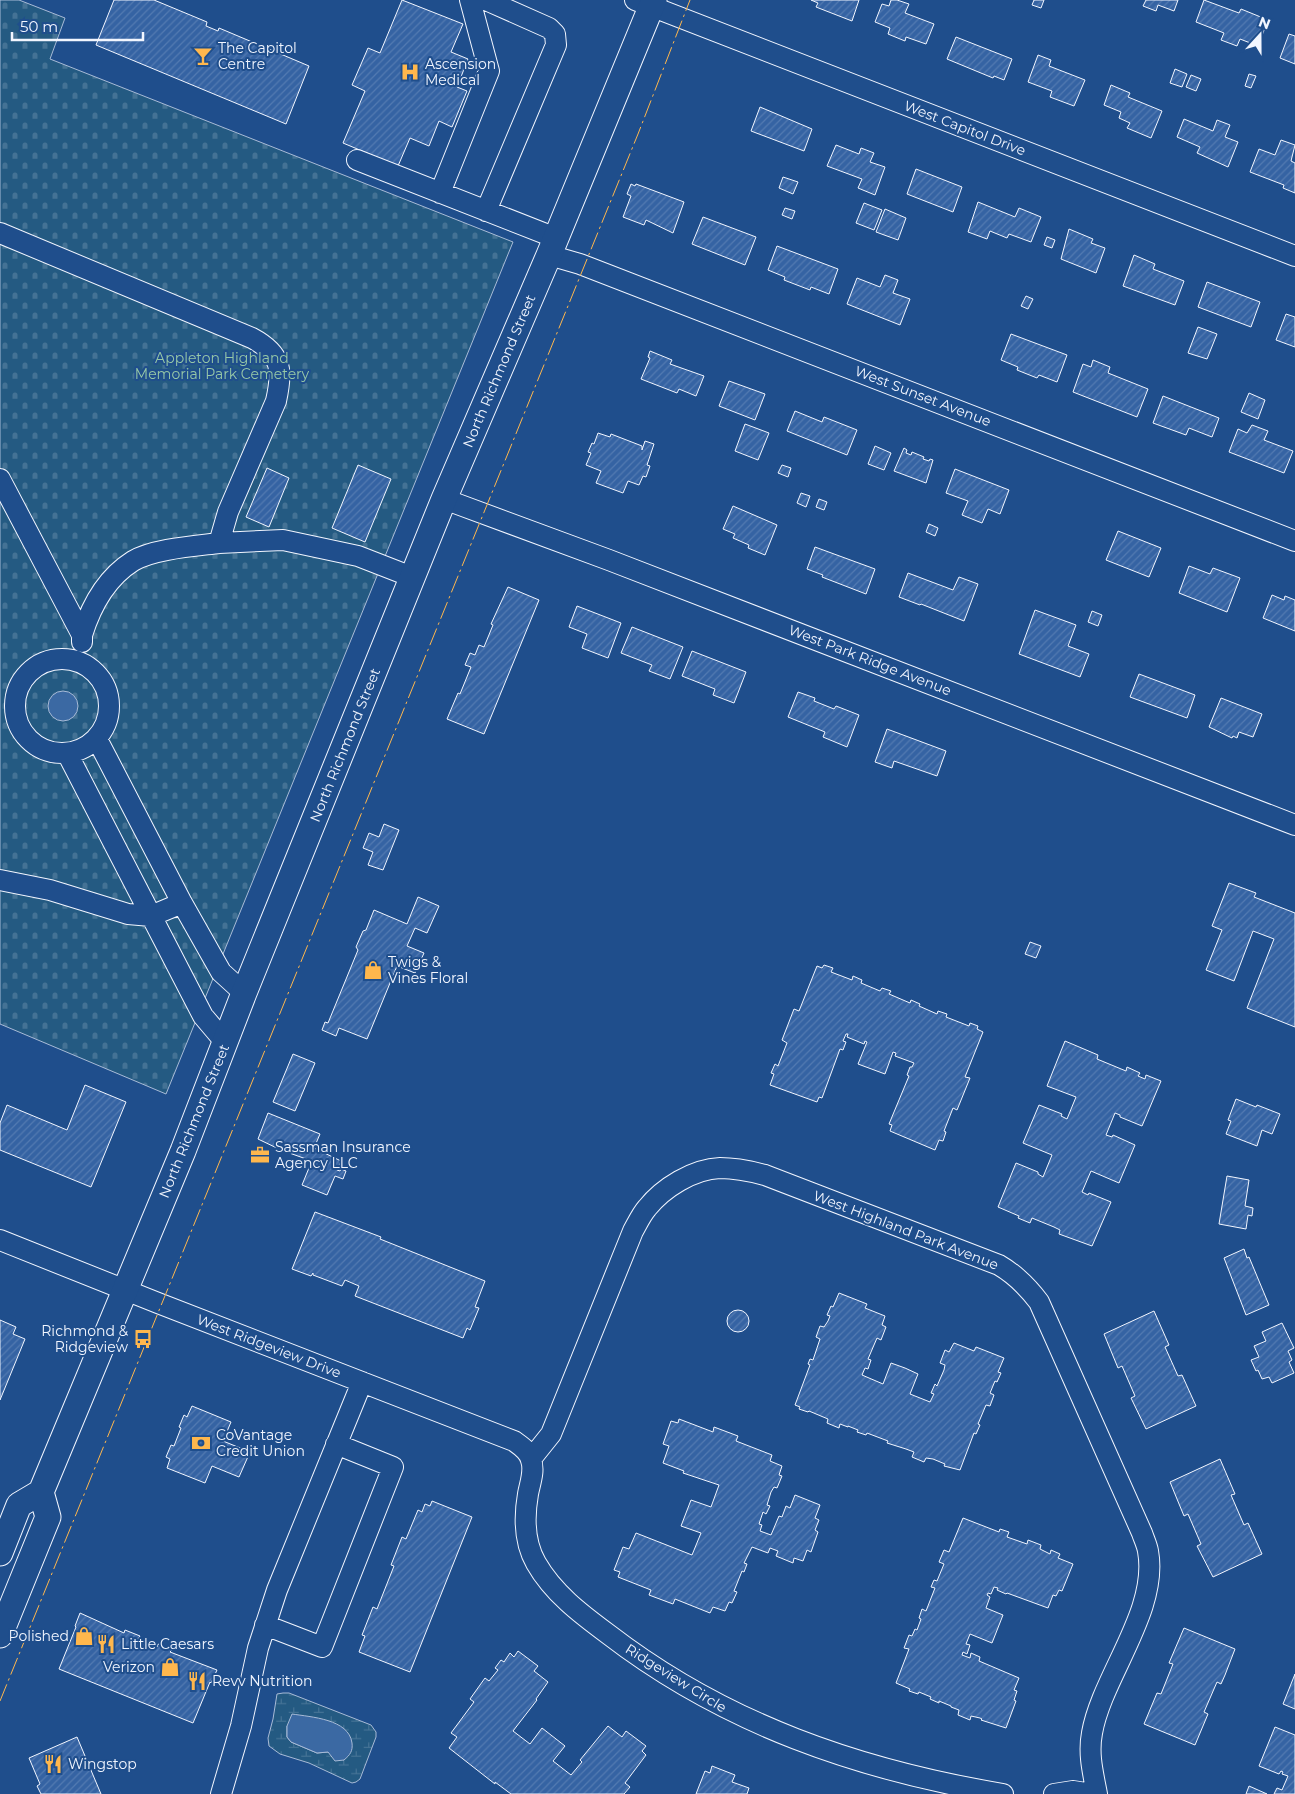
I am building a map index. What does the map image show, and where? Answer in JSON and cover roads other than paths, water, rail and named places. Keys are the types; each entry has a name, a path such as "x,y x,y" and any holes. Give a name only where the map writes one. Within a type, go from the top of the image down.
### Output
{"main road":[{"name":"North Richmond Street","path":"41,1492 183,1151 244,993 412,577 552,246 647,2"},
{"path":"0,1553 19,1505 41,1492 48,1517 0,1635"}],"street":[{"path":"440,193 489,71 470,0"},
{"path":"486,0 549,28 555,34 556,46 486,211"},
{"name":"West Capitol Drive","path":"647,2 1295,256"},
{"name":"West Sunset Avenue","path":"357,160 486,211 552,246 580,264 1295,542"},
{"path":"0,233 252,338 266,345 276,357 280,370 280,382 276,401 228,512 219,543"},
{"path":"0,479 82,635"},
{"name":"West Park Ridge Avenue","path":"444,500 609,560 1295,825"},
{"path":"83,664 82,635 89,614 98,597 114,576 134,560 159,552 219,543 283,540 358,556 412,577"},
{"path":"70,659 83,664 94,670 102,680 107,692 108,716 104,728 88,746 78,751 55,753 44,750 26,737 16,716 8,690 22,681 30,670 42,662 70,659"},
{"path":"97,738 182,903 220,972 244,993"},
{"path":"67,753 203,1016 225,1042"},
{"path":"0,880 50,890 128,914 151,916 182,903"},
{"name":"West Highland Park Avenue","path":"531,1459 551,1434 633,1231 647,1208 666,1189 682,1179 717,1168 749,1171 765,1175 999,1265 1013,1273 1027,1286 1039,1302 1142,1533 1148,1552 1148,1580 1142,1607 1102,1702 1092,1734 1090,1758 1097,1794"},
{"name":"West Ridgeview Drive","path":"0,1240 514,1441 528,1452 531,1459"},
{"path":"221,1794 241,1726 265,1625 277,1590 362,1382"},
{"path":"265,1625 322,1647 393,1467 336,1444"},
{"name":"Ridgeview Circle","path":"531,1459 533,1467 526,1508 526,1524 528,1543 536,1563 549,1583 568,1602 617,1641 654,1667 733,1713 805,1744 887,1769 962,1787 1003,1794"},
{"path":"1054,1794 1072,1792 1092,1794"}],"place":[{"name":"The Capitol Centre","path":"203,56"},
{"name":"Ascension Medical","path":"410,72"},
{"name":"Twigs & Vines Floral","path":"373,970"},
{"name":"Sassman Insurance Agency LLC","path":"260,1155"},
{"name":"Richmond & Ridgeview","path":"143,1339"},
{"name":"CoVantage Credit Union","path":"201,1443"},
{"name":"Polished","path":"84,1636"},
{"name":"Little Caesars","path":"106,1644"},
{"name":"Verizon","path":"170,1667"},
{"name":"Revv Nutrition","path":"197,1681"},
{"name":"Wingstop","path":"53,1764"}],"park label":[{"name":"Appleton Highland Memorial Park Cemetery","path":"222,366"}]}
